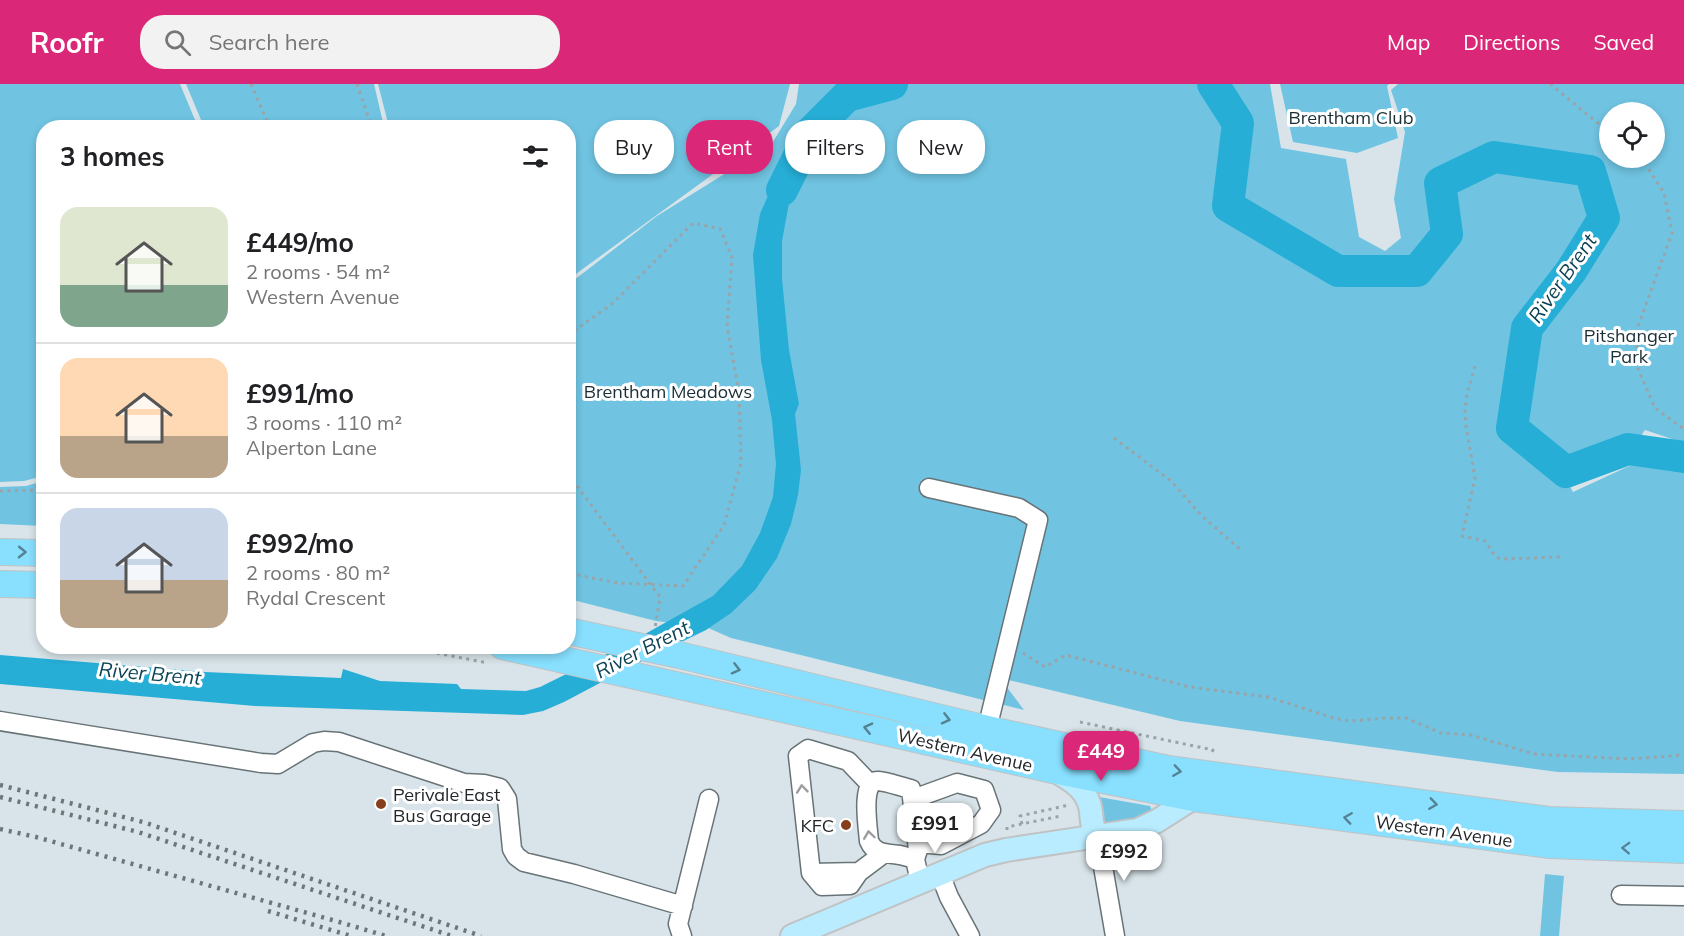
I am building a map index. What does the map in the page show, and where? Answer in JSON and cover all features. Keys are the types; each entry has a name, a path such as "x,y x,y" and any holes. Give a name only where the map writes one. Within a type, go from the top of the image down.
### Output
{"highway":[{"path":"0,552 36,553"},
{"path":"0,584 36,585"},
{"name":"Western Avenue","path":"576,633 679,655 987,729 1178,771 1549,820 1684,824"},
{"name":"Western Avenue","path":"505,654 666,683 1053,770 1193,798 1550,845 1684,850"}],"main road":[{"path":"1053,770 1082,790 1089,802 1090,822 1096,835"},
{"path":"792,936 985,855 1096,835 1138,830 1193,798"}],"street":[{"path":"928,488 1019,508 1038,520 987,729"},
{"path":"0,721 261,763 278,764 313,743 339,742 464,783 500,788 507,799 512,849 516,856 524,862 683,906"},
{"path":"870,783 848,761 808,749 798,756 811,873 822,886 850,885 859,872 883,854"},
{"path":"870,783 876,781 911,789 916,851 930,878 949,897 970,936"},
{"path":"870,783 867,791 869,841 872,848 883,854 899,855 941,845 981,824 991,810 984,790 957,783 913,799"},
{"path":"682,936 678,924 709,799"},
{"path":"1096,835 1115,936"},
{"path":"1621,895 1684,896"}],"path":[{"path":"251,84 267,120"},
{"path":"357,84 369,120"},
{"path":"1550,84 1599,124"},
{"path":"1648,168 1664,193 1672,233 1637,329 1637,366 1655,408 1684,427"},
{"path":"576,329 612,304 693,223 720,229 732,257 728,326 739,393 741,463 724,525 683,586 618,583 576,575"},
{"path":"1475,366 1465,410 1475,478 1462,536 1485,541 1496,557 1501,559 1560,557"},
{"path":"1114,438 1171,481 1202,516 1243,552"},
{"path":"576,485 660,597 654,629"},
{"path":"0,491 36,490"},
{"path":"1009,644 1045,667 1066,655 1190,687 1268,697 1337,719 1406,718 1441,733 1471,735 1533,754 1629,759 1684,755"},
{"path":"1080,722 1213,750 1210,755"},
{"path":"1022,824 1020,816 1075,803"},
{"path":"1007,827 1061,816"}],"green space":[{"path":"0,84 180,84 195,120 36,120 36,478 0,482"},
{"path":"186,84 374,84 382,120 201,120"},
{"path":"378,84 790,84 779,126 773,130 773,120 686,120 686,174 713,174 576,274 576,120 387,120"},
{"path":"799,84 1270,84 1281,148 1346,159 1359,237 1385,251 1401,238 1394,199 1405,132 1391,90 1398,84 1684,84 1684,774 1558,772 1180,721 1000,678 1024,710 731,638 706,627 656,621 576,601 576,279 657,216 724,174 773,174 773,142 785,122 785,174 885,174 885,120 786,120 796,104","holes":["1645,430 1681,442 1573,492 1565,477 1573,481 1627,457"]},
{"name":"Brentham Club","path":"1280,84 1389,84 1387,86 1398,138 1357,153 1293,142"},
{"path":"36,483 36,526 0,524 0,487 26,486"},
{"path":"1099,797 1150,806 1153,812 1147,818 1096,825"},
{"path":"1545,874 1564,876 1559,936 1540,936"}],"water":[{"path":"785,156 785,174 804,174 789,203 782,241 782,279 789,350 799,404 795,414 801,470 798,495 791,524 777,558 755,590 731,613 706,630 564,702 543,711 523,715 255,706 0,684 0,655 205,672 341,678 343,669 380,681 457,684 461,689 526,691 540,687 627,644 713,596 742,566 760,533 773,497 776,464 772,420 761,360 753,255 760,214"}],"waterway":[{"name":"River Brent","path":"782,190 811,132 847,96 892,84"},
{"name":"River Brent","path":"1213,84 1238,123 1228,206 1338,271 1417,271 1447,234 1440,183 1494,157 1590,171 1604,218 1571,271 1527,328 1512,428 1566,472 1628,449 1684,457"}],"railway":[{"path":"0,785 143,822 481,936"},
{"path":"0,797 138,832 452,936"},
{"path":"0,829 36,837 386,936"},
{"path":"268,911 351,936"}],"place":[{"name":"Perivale East Bus Garage","path":"381,804"},
{"name":"KFC","path":"846,825"}],"park label":[{"name":"Pitshanger Park","path":"1629,345"},
{"name":"Brentham Meadows","path":"668,391"}]}
